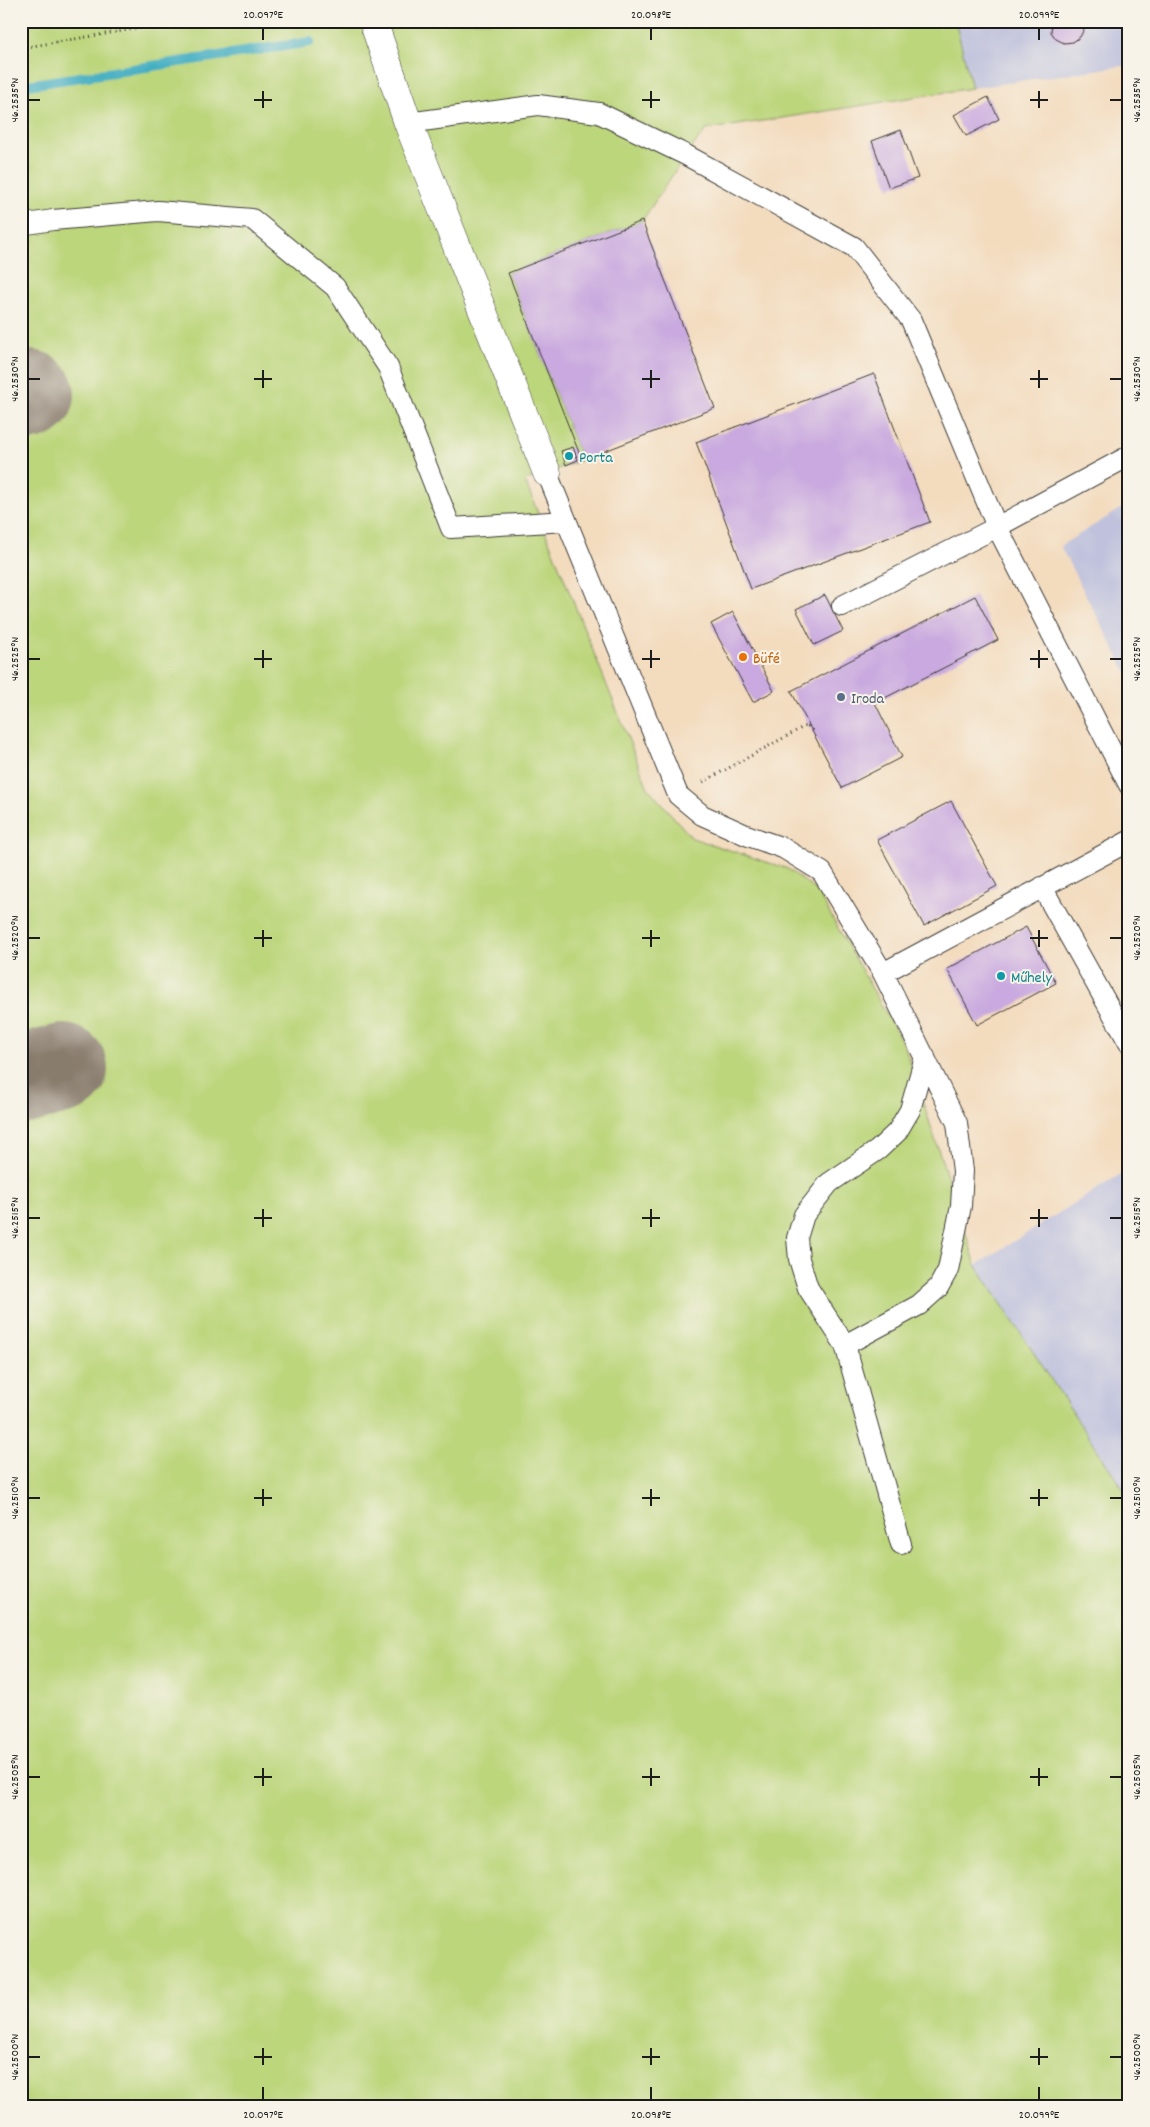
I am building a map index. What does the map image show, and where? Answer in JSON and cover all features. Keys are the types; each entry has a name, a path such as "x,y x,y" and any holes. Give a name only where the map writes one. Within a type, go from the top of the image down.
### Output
{"street":[{"path":"373,21 408,123 547,473"}],"lane":[{"path":"408,123 538,105 599,113 686,155 854,247 911,320 997,527 1129,785"},
{"path":"21,225 53,220 158,211 252,219 335,287 388,367 451,528 566,521"},
{"path":"842,606 997,527 1129,456"},
{"path":"547,473 678,795 702,815 746,835 783,848 822,872 883,973 957,1123 963,1171 961,1206 948,1270 938,1288 919,1305 845,1345"},
{"path":"883,973 1129,841"},
{"path":"1042,887 1129,1043"},
{"path":"901,1544 845,1345 808,1288 799,1259 797,1238 804,1215 829,1183 878,1150 897,1132 910,1110 925,1058"}],"path":[{"path":"21,48 182,21"},
{"path":"678,795 807,725 814,733"}],"shaded area":[{"path":"955,21 1129,21 1129,65 972,88"},
{"path":"1129,504 1129,677 1060,546"},
{"path":"1129,1169 1129,1498 976,1265"}],"green space":[{"path":"21,21 955,21 972,88 706,130 686,155 642,221 508,273 582,460 525,481 648,788 692,838 788,869 817,891 905,1047 976,1265 1129,1498 1129,2106 21,2106"}],"building":[{"path":"1052,21 1083,21 1084,29 1080,37 1073,42 1064,43 1056,39 1051,32"},
{"path":"988,97 999,119 966,136 954,115"},
{"path":"901,130 918,178 889,188 872,141"},
{"path":"642,221 715,408 582,460 508,273"},
{"path":"874,374 930,522 751,589 696,442"},
{"name":"Porta","path":"573,447 578,460 566,465 561,451"},
{"path":"825,595 843,631 814,645 796,609"},
{"name":"Iroda","path":"975,596 998,640 875,703 902,757 842,788 791,691"},
{"name":"Büfé","path":"733,612 774,691 753,702 711,624"},
{"path":"951,801 997,886 924,926 877,840"},
{"name":"Műhely","path":"1026,927 1056,983 977,1025 947,969"}],"waterway":[{"path":"21,86 310,42"}],"taxiway":[{"path":"21,397 30,395"},
{"path":"21,1080 63,1069"}],"place":[{"name":"Porta","path":"569,456"},
{"name":"Büfé","path":"743,657"},
{"name":"Iroda","path":"841,697"},
{"name":"Műhely","path":"1001,976"}]}
